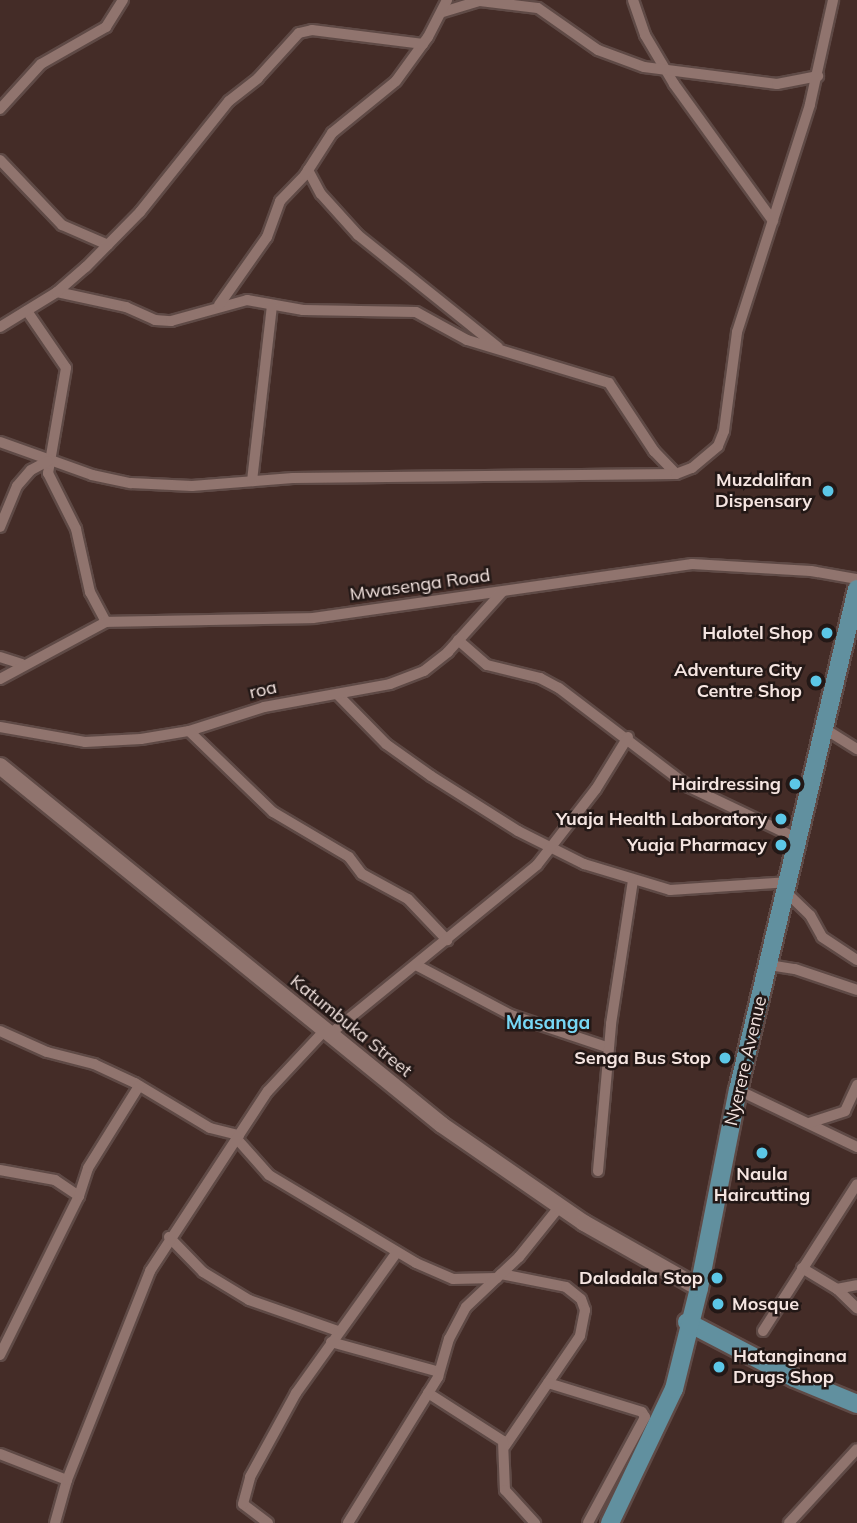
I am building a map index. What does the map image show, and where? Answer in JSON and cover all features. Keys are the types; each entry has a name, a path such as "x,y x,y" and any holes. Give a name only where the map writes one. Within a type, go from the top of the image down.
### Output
{"main road":[{"name":"Nyerere Avenue","path":"610,1523 674,1389 687,1322 699,1288 738,1090 800,840 857,589"},
{"name":"Katumbuka Street","path":"0,766 442,1125 559,1206 699,1288"},
{"path":"687,1322 805,1383 857,1405"}],"street":[{"path":"0,109 41,64 106,27 123,0"},
{"path":"217,308 267,237 279,201 308,170 328,138 396,81 423,44 443,12 447,0"},
{"path":"633,0 645,35 665,70 773,221"},
{"path":"0,442 48,461 131,483 204,486 252,481 676,474 692,468 718,446 732,395 737,332 818,76 833,0"},
{"path":"443,12 470,2 538,8 606,54 665,70 778,84 818,76"},
{"path":"0,327 57,292 108,245 140,212 229,101 258,78 299,33 312,30 423,44"},
{"path":"0,160 62,225 108,245"},
{"path":"308,170 321,194 358,235 500,349"},
{"path":"57,292 126,307 155,320 171,321 247,300 303,310 410,311 467,340 609,383 648,443 676,474"},
{"path":"252,481 272,305"},
{"path":"27,311 66,368 67,384 48,461 49,478 76,529 90,592 106,622"},
{"path":"0,527 17,486 30,470 48,461"},
{"name":"Mwasenga Road","path":"0,679 22,664 106,622 313,618 692,564 811,571 857,589"},
{"name":"roa","path":"0,727 85,742 189,731 264,707 390,684 424,671 458,640 502,592"},
{"path":"458,640 487,666 540,677 559,688 628,737 689,787 800,840"},
{"path":"0,657 22,664"},
{"path":"338,695 386,744 478,807 550,848 633,880 670,890 788,888 825,940 857,960"},
{"path":"825,729 857,749"},
{"path":"189,731 273,811 349,857 362,874 408,899 447,940"},
{"path":"55,1523 67,1480 118,1347 169,1237 268,1091 328,1031 416,965 537,865 596,789 628,737"},
{"path":"598,1171 609,1048 633,880"},
{"path":"416,965 511,1015 609,1048"},
{"path":"769,965 795,969 857,990"},
{"path":"0,1031 139,1086 209,1128 238,1137 269,1175 397,1252 453,1279 500,1276 565,1287 581,1299 586,1322 580,1336 505,1446 505,1490 535,1523"},
{"path":"810,1124 845,1111 857,1085"},
{"path":"0,1355 79,1196 88,1168 139,1086"},
{"path":"738,1090 857,1147"},
{"path":"0,1170 55,1180 79,1196"},
{"path":"763,1331 802,1268 843,1213 857,1184"},
{"path":"348,1523 439,1372 457,1321 500,1276 559,1206"},
{"path":"169,1237 203,1272 249,1300 338,1331"},
{"path":"268,1523 243,1504 243,1493 276,1426 338,1331 397,1252"},
{"path":"802,1268 837,1289 857,1308"},
{"path":"837,1289 857,1285"},
{"path":"331,1342 439,1372"},
{"path":"548,1383 642,1412 645,1417 588,1523"},
{"path":"428,1392 505,1446"},
{"path":"789,1523 857,1449"},
{"path":"0,1454 67,1480"}],"place":[{"name":"Muzdalifan Dispensary","path":"828,491"},
{"name":"Halotel Shop","path":"827,633"},
{"name":"Adventure City Centre Shop","path":"816,681"},
{"name":"Hairdressing","path":"795,784"},
{"name":"Yuaja Health Laboratory","path":"781,819"},
{"name":"Yuaja Pharmacy","path":"781,845"},
{"name":"Senga Bus Stop","path":"725,1058"},
{"name":"Naula Haircutting","path":"762,1153"},
{"name":"Daladala Stop","path":"717,1278"},
{"name":"Mosque","path":"718,1304"},
{"name":"Hatanginana Drugs Shop","path":"719,1367"}],"district":[{"name":"Masanga","path":"548,1023"}]}
